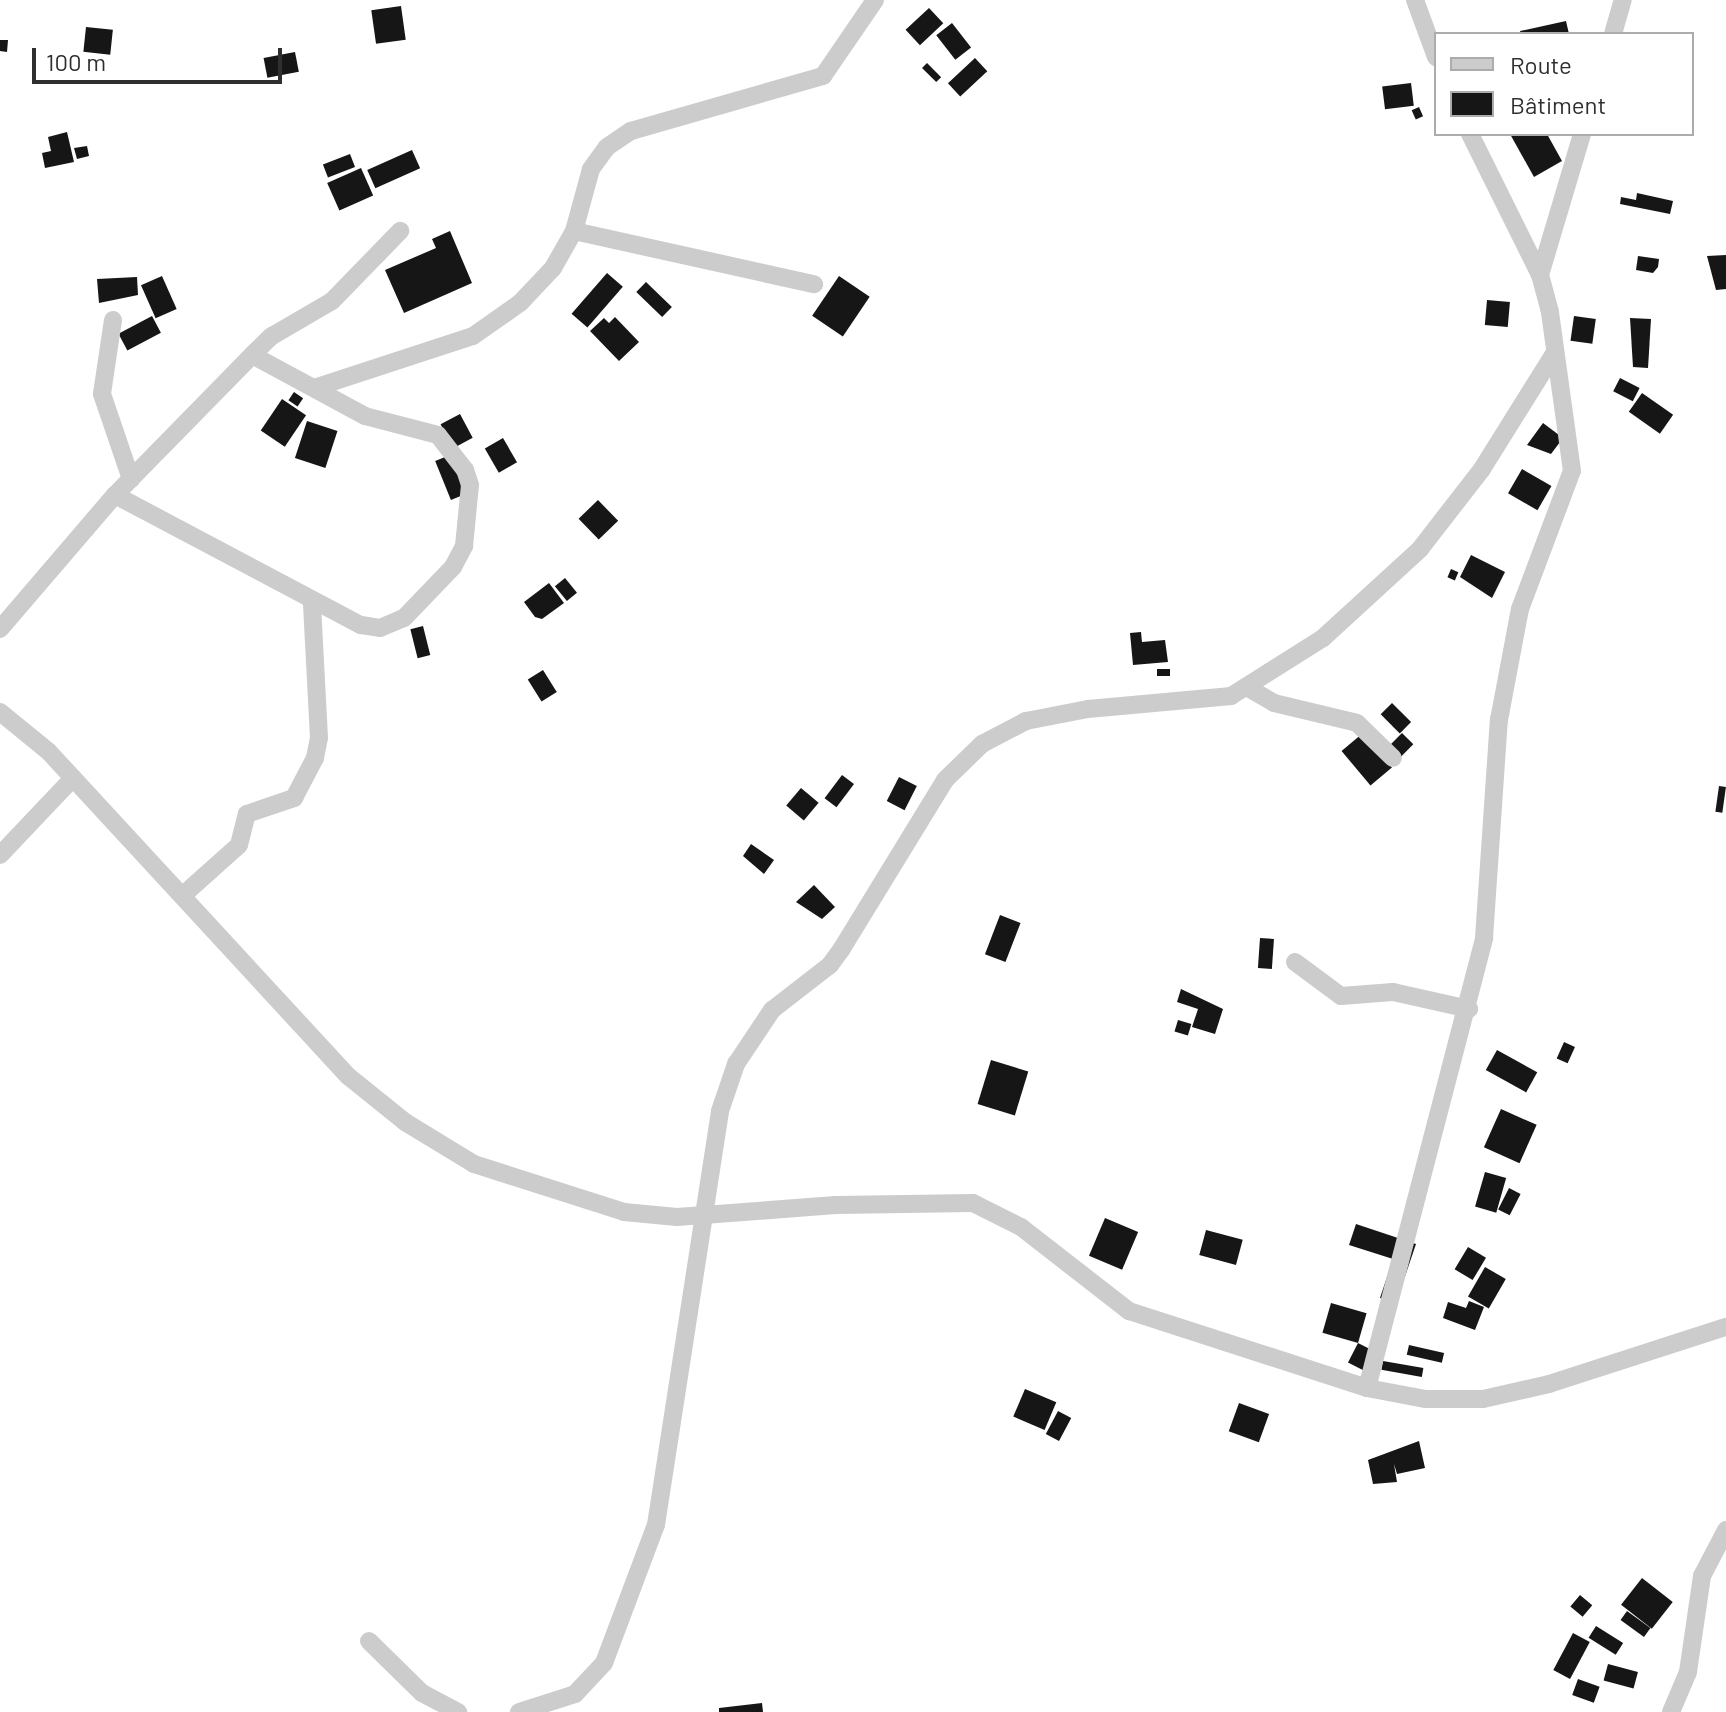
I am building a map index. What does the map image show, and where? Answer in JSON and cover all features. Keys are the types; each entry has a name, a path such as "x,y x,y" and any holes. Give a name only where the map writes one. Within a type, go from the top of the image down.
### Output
{"street":[{"path":"317,387 473,336 531,292 553,268 574,231 591,169 607,147 631,131 823,76 875,0"},
{"path":"1415,0 1434,52"},
{"path":"1614,32 1623,0"},
{"path":"1367,1388 1469,1009 1484,938 1499,720 1514,637 1530,578 1572,471 1540,275 1471,136"},
{"path":"1540,275 1581,136"},
{"path":"0,629 115,495 252,355 272,336 332,301 400,231"},
{"path":"574,231 814,284"},
{"path":"113,320 102,394 131,479"},
{"path":"519,1712 575,1694 604,1663 629,1604 656,1525 720,1111 736,1064 772,1010 830,965 959,763 982,744 1026,721 1088,709 1209,700 1250,689 1323,638 1420,549 1482,469 1555,352"},
{"path":"115,495 312,604 380,628 404,618 453,567 464,546 470,485 438,435 365,416 317,387 252,355"},
{"path":"182,896 239,845 247,814 294,798 315,758 319,738 312,604"},
{"path":"1250,689 1274,703 1357,723 1393,758"},
{"path":"0,712 73,778 348,1076 416,1129 474,1164 624,1212 704,1216 836,1205 973,1203 1021,1227 1129,1311 1367,1388 1426,1399 1483,1399 1549,1384 1726,1327"},
{"path":"0,855 73,778"},
{"path":"1295,962 1341,996 1393,992 1469,1009"},
{"path":"1671,1712 1688,1672 1702,1576 1726,1530"},
{"path":"369,1641 422,1693 458,1712"}],"building":[{"path":"401,6 406,40 376,44 371,10"},
{"path":"929,8 943,23 920,45 906,30"},
{"path":"1566,21 1569,32 1520,32"},
{"path":"952,23 971,47 955,60 936,35"},
{"path":"86,27 113,30 110,55 83,52"},
{"path":"0,40 8,40 7,52 0,51"},
{"path":"295,52 299,72 267,78 264,58"},
{"path":"975,58 987,71 960,96 948,83"},
{"path":"927,63 941,77 936,82 922,68"},
{"path":"1411,83 1414,106 1385,109 1382,87"},
{"path":"1419,107 1423,116 1416,119 1412,110"},
{"path":"67,132 74,162 45,168 42,153 51,151 48,137"},
{"path":"1511,136 1548,136 1562,161 1534,177"},
{"path":"87,146 89,156 77,159 74,148"},
{"path":"412,150 420,168 375,188 367,170"},
{"path":"350,154 355,167 328,177 323,164"},
{"path":"361,168 373,195 339,210 327,183"},
{"path":"1637,193 1673,201 1670,214 1620,204 1621,197 1636,200"},
{"path":"450,231 472,283 404,313 385,270 436,248 432,239"},
{"path":"1726,255 1726,289 1716,290 1707,256"},
{"path":"1638,256 1659,259 1658,267 1653,273 1636,270"},
{"path":"607,273 623,287 587,328 572,314"},
{"path":"162,276 177,309 156,318 141,285"},
{"path":"839,276 870,297 843,336 812,316"},
{"path":"137,277 138,295 99,303 97,279"},
{"path":"646,282 672,307 662,317 636,292"},
{"path":"1487,300 1510,302 1508,327 1485,325"},
{"path":"152,316 161,333 127,351 118,334"},
{"path":"1574,316 1596,319 1592,344 1571,341"},
{"path":"615,317 639,342 619,361 590,331 604,318 609,323"},
{"path":"1630,318 1651,319 1648,368 1633,367"},
{"path":"1620,378 1640,388 1633,401 1613,391"},
{"path":"294,392 303,398 298,406 288,400"},
{"path":"1642,393 1673,415 1660,434 1629,412"},
{"path":"282,399 306,415 285,447 261,431"},
{"path":"460,414 473,438 453,448 441,424"},
{"path":"307,421 337,431 325,468 295,458"},
{"path":"1543,423 1563,438 1551,454 1527,445"},
{"path":"503,438 517,462 499,473 485,448"},
{"path":"450,455 466,494 451,500 435,461"},
{"path":"1522,469 1551,486 1537,510 1508,493"},
{"path":"598,500 618,521 599,540 579,519"},
{"path":"1471,555 1505,572 1492,598 1460,577"},
{"path":"1451,569 1458,572 1455,580 1447,577"},
{"path":"565,578 577,593 567,601 555,586"},
{"path":"549,583 564,603 542,619 535,617 524,602"},
{"path":"423,626 430,655 418,658 410,629"},
{"path":"1141,632 1142,642 1165,640 1168,662 1133,665 1130,633"},
{"path":"1157,669 1170,669 1170,676 1157,676"},
{"path":"543,670 557,692 542,702 528,680"},
{"path":"1392,703 1411,722 1400,733 1381,714"},
{"path":"1363,733 1392,767 1370,785 1342,751"},
{"path":"1402,733 1413,744 1400,758 1389,746"},
{"path":"842,775 854,784 837,807 825,798"},
{"path":"899,777 917,786 905,810 887,801"},
{"path":"1719,786 1726,787 1722,813 1715,812"},
{"path":"801,788 819,803 804,820 786,806"},
{"path":"751,844 774,860 764,874 743,856"},
{"path":"814,885 835,907 822,919 796,902"},
{"path":"1000,915 1021,923 1005,962 985,954"},
{"path":"1260,938 1274,939 1272,969 1258,968"},
{"path":"1181,989 1223,1009 1215,1034 1192,1027 1198,1009 1177,1002"},
{"path":"1178,1020 1191,1024 1188,1036 1174,1031"},
{"path":"1564,1042 1575,1047 1568,1063 1557,1058"},
{"path":"1497,1050 1537,1072 1526,1092 1486,1070"},
{"path":"991,1060 1028,1071 1015,1115 978,1104"},
{"path":"1501,1109 1537,1125 1520,1163 1484,1147"},
{"path":"1485,1172 1506,1178 1496,1213 1475,1207"},
{"path":"1509,1188 1521,1194 1510,1215 1498,1209"},
{"path":"1105,1218 1138,1232 1122,1270 1089,1256"},
{"path":"1356,1224 1416,1244 1396,1303 1380,1298 1393,1259 1349,1245"},
{"path":"1206,1230 1243,1240 1236,1265 1199,1255"},
{"path":"1468,1247 1486,1258 1473,1280 1455,1269"},
{"path":"1485,1267 1506,1279 1489,1308 1468,1296"},
{"path":"1469,1301 1484,1307 1475,1330 1443,1318 1448,1302 1466,1308"},
{"path":"1331,1303 1367,1313 1358,1343 1322,1333"},
{"path":"1358,1343 1382,1355 1372,1375 1348,1363"},
{"path":"1409,1345 1444,1353 1442,1363 1407,1355"},
{"path":"1383,1361 1423,1368 1422,1377 1381,1370"},
{"path":"1025,1389 1056,1402 1045,1430 1013,1417"},
{"path":"1239,1403 1269,1414 1259,1442 1229,1431"},
{"path":"1058,1411 1071,1418 1059,1441 1046,1434"},
{"path":"1419,1441 1425,1468 1397,1474 1394,1464 1397,1482 1373,1484 1368,1460"},
{"path":"1642,1578 1673,1602 1652,1629 1621,1605"},
{"path":"1580,1595 1592,1605 1583,1617 1570,1606"},
{"path":"1627,1611 1650,1628 1644,1637 1621,1620"},
{"path":"1596,1626 1623,1643 1616,1655 1589,1638"},
{"path":"1573,1633 1590,1642 1570,1679 1553,1670"},
{"path":"1608,1664 1638,1672 1634,1688 1604,1680"},
{"path":"1578,1679 1600,1687 1594,1703 1572,1695"},
{"path":"762,1703 763,1712 719,1712 719,1708"}]}
